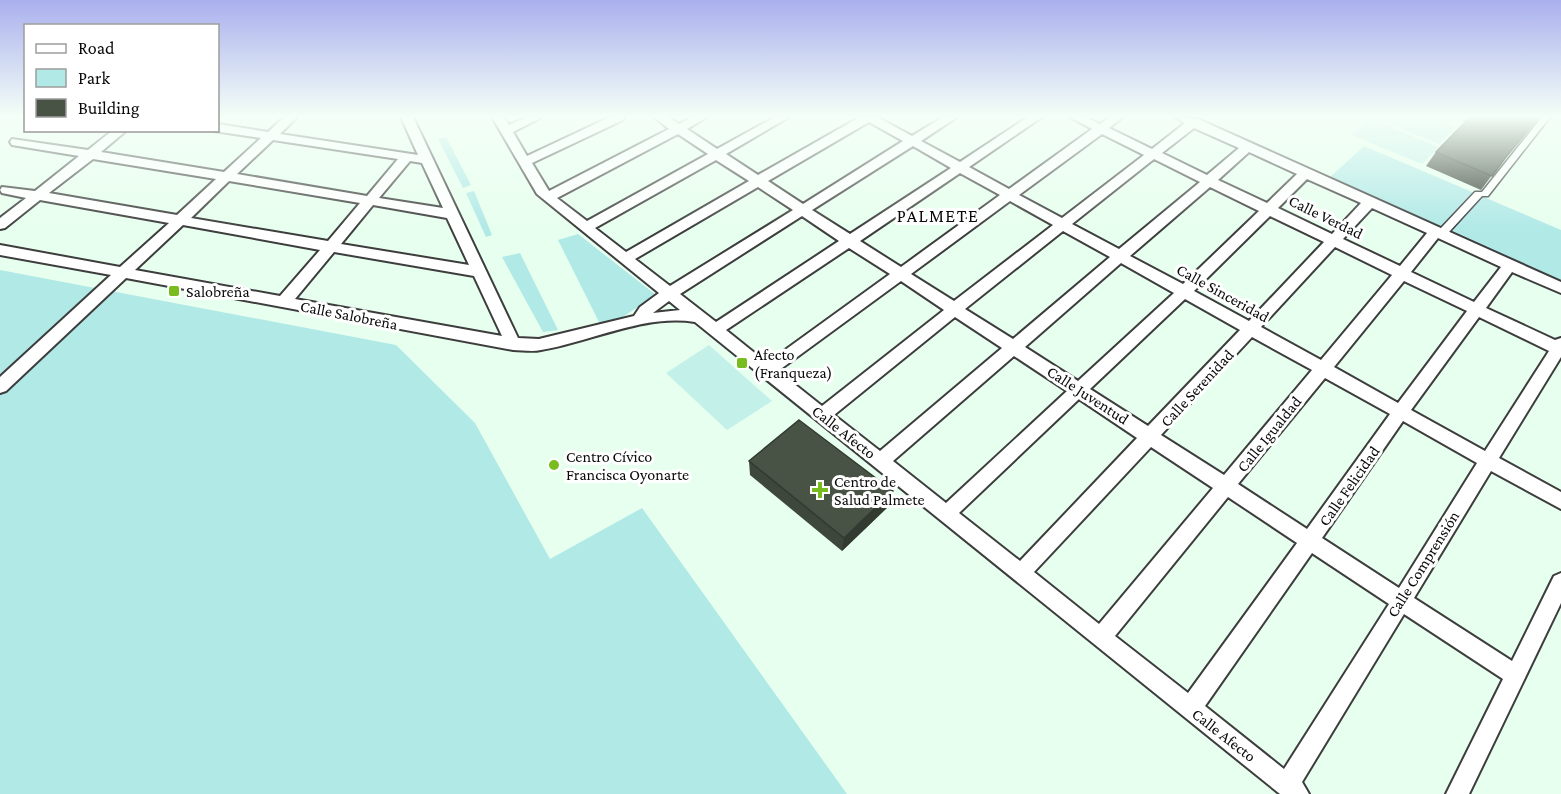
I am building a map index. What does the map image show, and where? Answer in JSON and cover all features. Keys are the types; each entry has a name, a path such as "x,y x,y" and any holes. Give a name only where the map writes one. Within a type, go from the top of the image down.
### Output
{"street":[{"path":"92,154 451,214"},
{"path":"0,225 92,154"},
{"path":"0,387 251,154"},
{"path":"387,154 427,160"},
{"path":"424,154 513,344"},
{"name":"Calle Afecto","path":"520,154 548,197 1293,790"},
{"path":"525,162 542,154"},
{"path":"548,197 630,154"},
{"path":"586,226 714,154"},
{"name":"Calle Juventud","path":"718,154 1515,675"},
{"path":"626,258 804,154"},
{"path":"639,320 645,311 668,294 892,154"},
{"name":"Calle Sinceridad","path":"936,154 1561,501"},
{"path":"715,330 980,154"},
{"path":"766,372 1066,154"},
{"path":"823,415 954,308 1065,225 1153,154"},
{"name":"Calle Verdad","path":"1153,154 1560,348"},
{"path":"881,461 1240,154"},
{"path":"1264,154 1441,231 1561,288"},
{"path":"1441,231 1481,194 1515,154"},
{"path":"283,303 329,246 407,157"},
{"path":"947,513 1077,389 1184,292 1306,173"},
{"path":"7,190 480,271"},
{"name":"Calle Serenidad","path":"1021,573 1370,202"},
{"name":"Calle Igualdad","path":"1101,637 1401,273 1441,231"},
{"name":"Calle Salobreña","path":"0,250 513,344 539,345 639,320 684,315 697,317"},
{"name":"Calle Felicidad","path":"1190,709 1401,411 1510,265"},
{"name":"Calle Comprensión","path":"1293,790 1400,600 1560,348"},
{"path":"1457,794 1561,582"}],"green space":[{"path":"446,154 455,154 471,185 463,188"},
{"path":"1355,154 1383,154 1561,230 1561,282 1329,178"},
{"path":"474,191 492,235 486,237 466,193"},
{"path":"578,234 656,295 603,330 558,240"},
{"path":"520,253 558,330 543,332 502,257"},
{"path":"0,270 396,345 475,423 550,559 642,508 847,794 0,794"}],"shaded area":[{"path":"1398,154 1431,154 1422,164"},
{"path":"709,345 772,401 727,430 666,373"}],"building":[{"path":"1441,154 1508,154 1492,176"},
{"name":"Centro de Salud Palmete","path":"799,420 893,491 844,538 749,461"}],"place":[{"name":"Salobreña","path":"174,291"},
{"name":"Afecto (Franqueza)","path":"742,363"},
{"name":"Centro Cívico Francisca Oyonarte","path":"554,465"},
{"name":"Centro de Salud Palmete","path":"820,490"}],"district":[{"name":"PALMETE","path":"938,216"}]}
